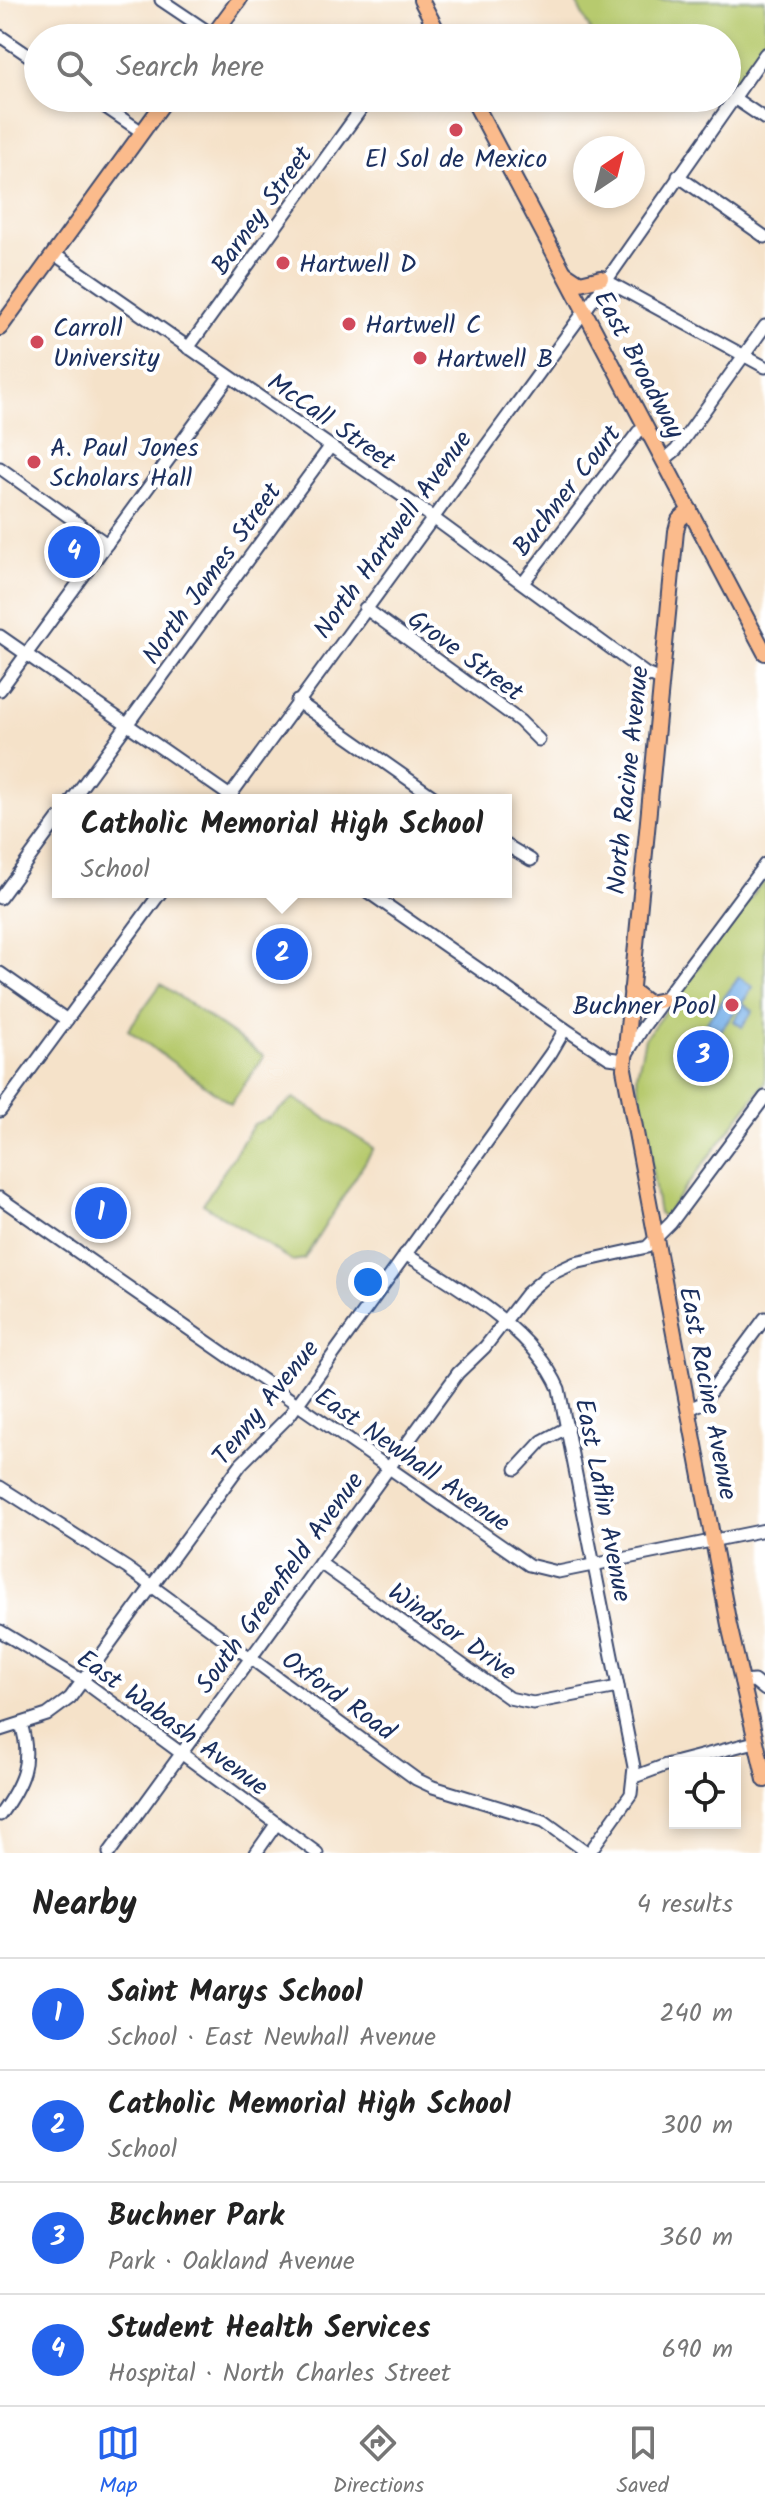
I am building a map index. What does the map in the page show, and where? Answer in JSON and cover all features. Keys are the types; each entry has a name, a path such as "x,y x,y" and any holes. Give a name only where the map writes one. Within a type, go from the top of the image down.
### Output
{"main road":[{"path":"221,24 239,0"},
{"path":"421,0 433,24"},
{"path":"0,328 157,112"},
{"name":"East Broadway","path":"479,112 565,273 587,304 646,427 765,653"},
{"path":"565,273 580,283 604,279"},
{"name":"North Racine Avenue","path":"623,1060 676,531 679,520 690,510"},
{"path":"631,990 648,1003 663,1000"},
{"name":"East Racine Avenue","path":"623,1060 654,1240 713,1541 741,1682 765,1780"}],"street":[{"path":"161,0 194,24"},
{"path":"428,24 431,21"},
{"path":"0,36 24,52"},
{"name":"North Hartwell Avenue","path":"741,88 765,54"},
{"path":"741,103 765,119"},
{"path":"113,112 142,132"},
{"name":"Barney Street","path":"188,348 359,112"},
{"name":"North Hartwell Avenue","path":"234,794 297,701 724,112"},
{"path":"678,176 765,237"},
{"name":"McCall Street","path":"54,254 431,517 646,674 661,680"},
{"path":"604,279 765,367"},
{"path":"664,460 676,450 765,326"},
{"path":"0,690 229,377"},
{"name":"Buchner Court","path":"523,583 637,434 646,427"},
{"name":"North James Street","path":"76,794 330,447"},
{"path":"0,468 107,544"},
{"name":"Grove Street","path":"365,608 520,721 539,740"},
{"path":"0,636 224,794"},
{"path":"297,701 429,794"},
{"path":"0,898 52,827"},
{"path":"512,849 531,860"},
{"path":"377,898 609,1058 623,1060 663,1000 765,864"},
{"path":"0,1111 157,898"},
{"path":"0,973 67,1020"},
{"name":"Tenny Avenue","path":"0,1730 59,1707 83,1681 241,1464 297,1405 565,1029"},
{"name":"South Greenfield Avenue","path":"109,1853 458,1373 526,1294 556,1271 575,1263 647,1247 671,1223 765,1097"},
{"name":"East Newhall Avenue","path":"0,1198 529,1565 558,1572 765,1530"},
{"name":"East Laflin Avenue","path":"405,1254 504,1322 546,1361 559,1389 596,1565 634,1777"},
{"path":"688,1410 702,1403 765,1318"},
{"path":"516,1469 542,1441 568,1427"},
{"name":"Oxford Road","path":"0,1487 152,1586 416,1779 544,1821 588,1853"},
{"name":"Windsor Drive","path":"320,1563 509,1698 533,1703 618,1687"},
{"name":"East Wabash Avenue","path":"0,1631 83,1681 317,1853"},
{"path":"741,1682 754,1681 765,1690"},
{"path":"0,1815 20,1786 26,1767 21,1724"},
{"path":"588,1853 631,1794 634,1777 666,1765 755,1742"},
{"path":"256,1853 277,1823"}],"green space":[{"path":"575,0 765,0 765,44 741,78 741,24 587,24"},
{"path":"765,879 765,1083 664,1216 659,1214 637,1075 645,1038"},
{"path":"161,984 264,1056 231,1104 128,1030"},
{"path":"294,1098 374,1148 304,1259 292,1261 203,1204 254,1124 269,1118"}],"water":[{"name":"Buchner Pool","path":"739,977 753,987 742,1003 753,1011 742,1027 734,1021 742,1009 738,1007 719,1033 706,1023"}],"place":[{"name":"El Sol de Mexico","path":"456,130"},
{"name":"Hartwell D","path":"283,263"},
{"name":"Hartwell C","path":"349,324"},
{"name":"Carroll University","path":"37,342"},
{"name":"Hartwell B","path":"420,358"},
{"name":"A. Paul Jones Scholars Hall","path":"34,462"},
{"name":"Student Health Services","path":"74,552"},
{"name":"Catholic Memorial High School","path":"282,954"},
{"name":"Buchner Pool","path":"732,1005"},
{"name":"Buchner Park","path":"703,1056"},
{"name":"Saint Marys School","path":"101,1213"}]}
